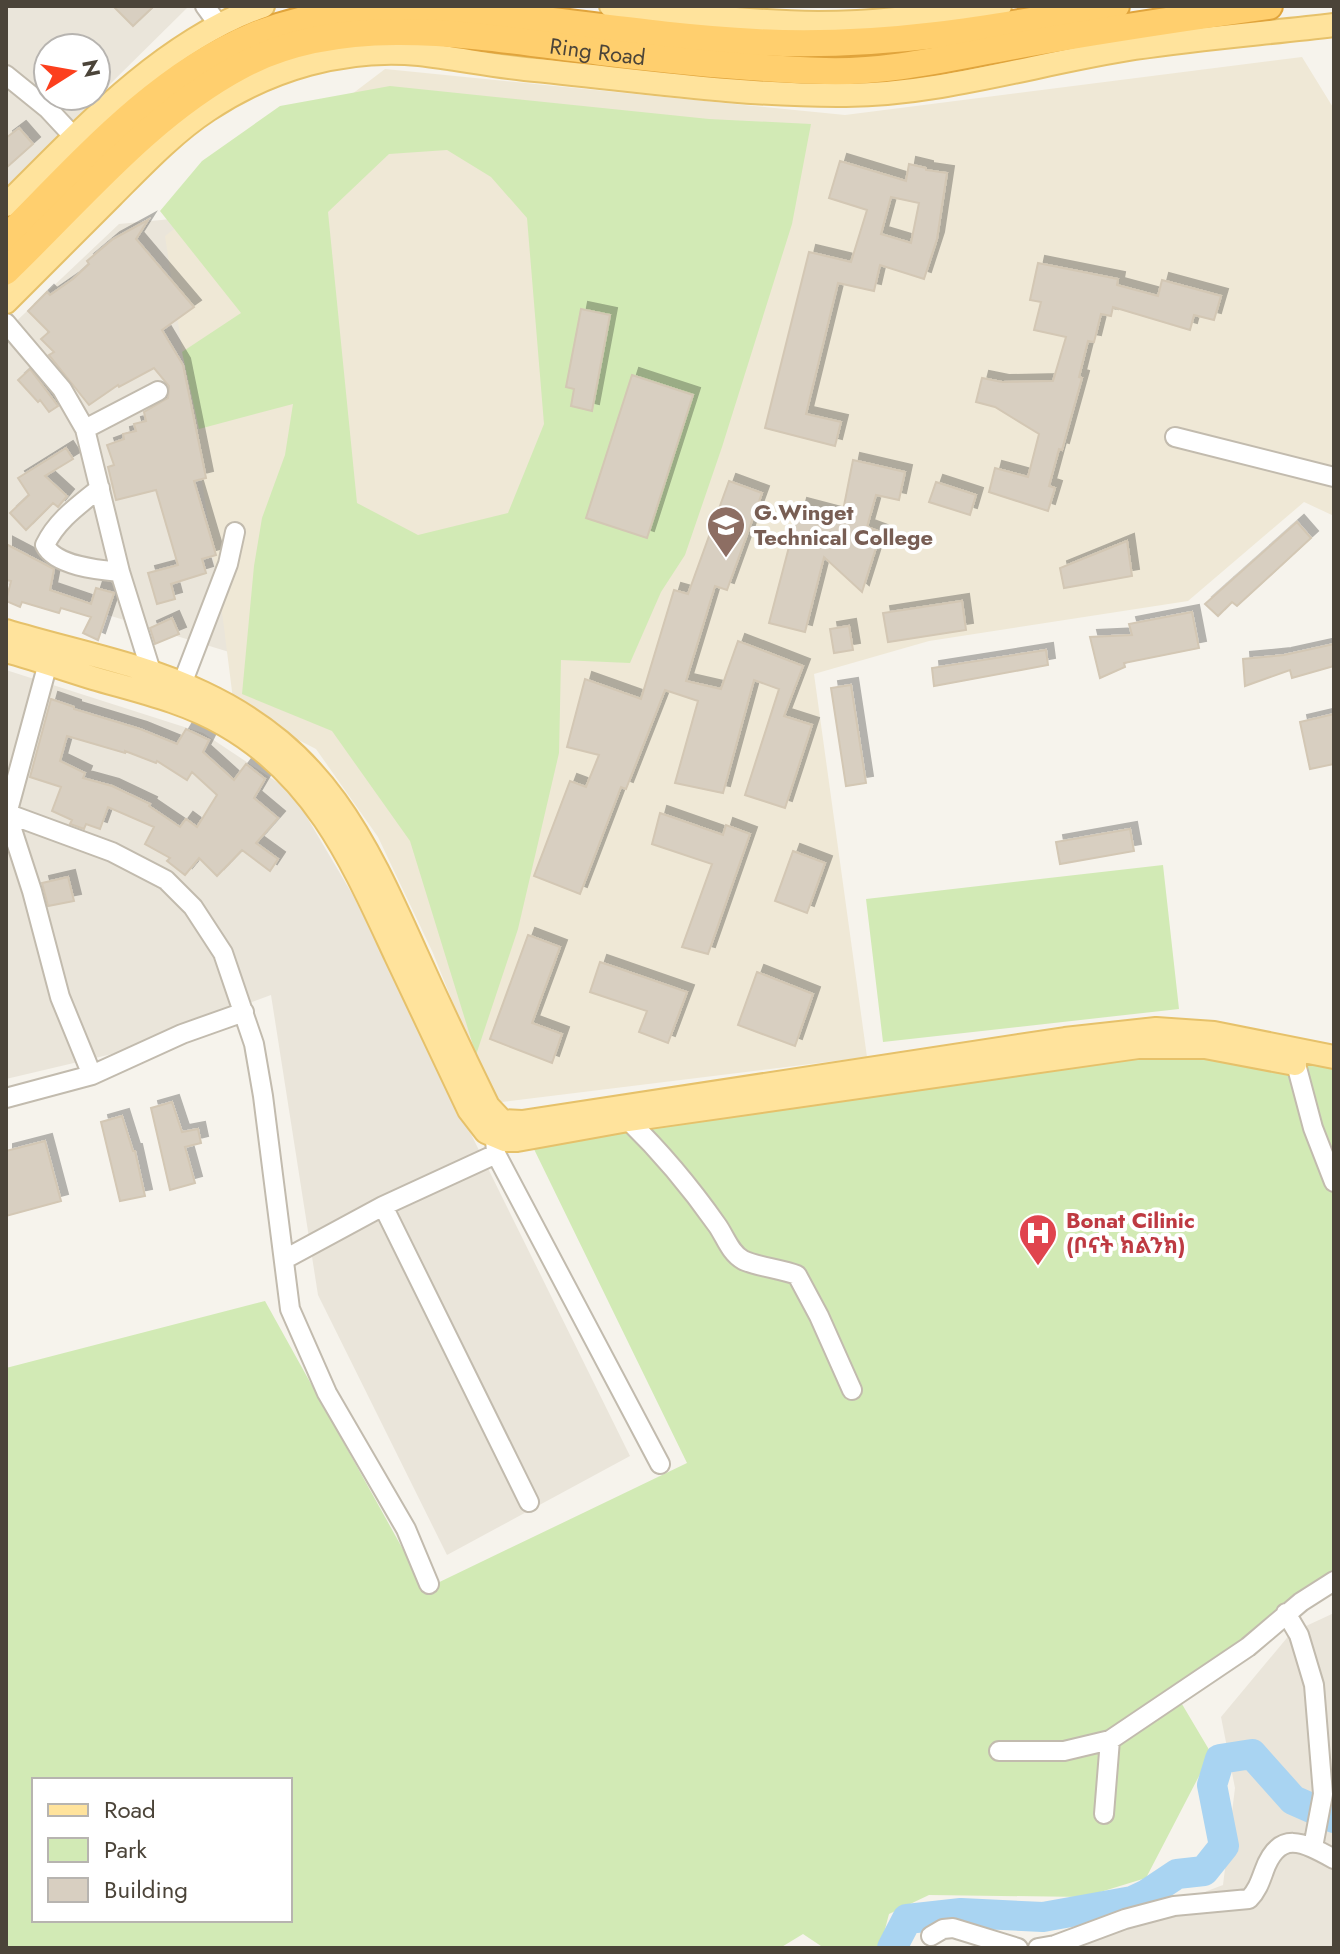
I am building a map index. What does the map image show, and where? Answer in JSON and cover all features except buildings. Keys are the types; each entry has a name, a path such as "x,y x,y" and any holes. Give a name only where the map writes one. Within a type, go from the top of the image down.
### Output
{"highway":[{"name":"Ring Road","path":"6,238 139,108 166,87 238,43 319,16 375,9 422,10 754,42 840,45 976,31 1116,6"},
{"name":"Ring Road","path":"6,271 111,168 176,110 243,65 314,41 381,32 453,34 634,56 826,71 914,64 1126,26 1269,6"}],"main road":[{"path":"6,205 133,85 232,15 263,6"},
{"path":"625,7 818,23 918,17 965,8 1000,6"},
{"path":"6,302 136,172 193,122 228,98 261,81 314,62 384,52 419,54 508,67 754,92 850,95 952,85 1135,48 1334,25"},
{"path":"6,631 155,685 243,737 286,771 337,835 469,1110 496,1146 628,1120 1138,1047 1205,1047 1334,1071"},
{"path":"6,651 155,685 182,684 235,709 271,733 314,772 337,800 374,861 488,1106 502,1121 522,1122 1024,1045 1142,1030 1214,1033 1334,1057"}],"street":[{"path":"205,6 232,15"},
{"path":"6,75 48,109 75,138"},
{"path":"6,323 62,389 85,429 120,572 155,685"},
{"path":"85,429 158,391"},
{"path":"1175,437 1334,477"},
{"path":"100,488 67,515 52,531 45,545 48,553 56,558 94,569 120,572"},
{"path":"182,684 228,564 235,532"},
{"path":"48,663 6,814 32,891 60,997 92,1075"},
{"path":"6,814 112,852 166,880 193,907 223,953 254,1044 290,1309 327,1393 406,1529 429,1584"},
{"path":"6,1098 92,1075 168,1040 244,1012"},
{"path":"1296,1064 1313,1128 1334,1182"},
{"path":"628,1120 678,1175 719,1227 735,1254 744,1261 797,1275 852,1390"},
{"path":"285,1259 496,1146 660,1464"},
{"path":"383,1206 529,1502"},
{"path":"999,1751 1064,1751 1110,1740 1248,1647 1286,1613 1334,1581"},
{"path":"1286,1613 1299,1635 1314,1685 1323,1794 1313,1847"},
{"path":"1104,1814 1110,1740"},
{"path":"1038,1948 1055,1945 1113,1922 1174,1906 1249,1899 1280,1846 1293,1842 1313,1847 1334,1859"},
{"path":"931,1936 943,1929 953,1928 1018,1948"}],"shaded area":[{"path":"6,6 189,6 112,82 112,32 32,32 32,112 82,112 6,187"},
{"name":"G.Winget Technical College","path":"1302,57 1334,109 1334,516 1304,502 1188,601 929,641 814,674 867,1057 493,1103 433,953 378,837 316,749 234,707 165,236 385,69 845,115"},
{"path":"278,209 239,655 6,584 6,331 119,224"},
{"path":"6,670 203,733 292,792 354,897 630,1456 447,1555 318,1295 271,995 112,1054 6,1079"},
{"path":"1334,1613 1334,1948 953,1948 1078,1940 1223,1885 1235,1788 1221,1717 1291,1633"}],"green space":[{"path":"390,86 709,119 811,124 792,224 685,555 661,592 630,663 561,660 559,753 518,929 476,1055 410,841 332,731 242,694 254,566 262,518 285,455 293,404 199,429 182,352 241,313 160,211 202,161 280,106","holes":["447,150 491,177 527,218 544,424 508,513 418,535 357,503 328,212 389,154"]},
{"path":"1163,865 1179,1009 883,1042 866,899"},
{"path":"1196,1042 1334,1057 1334,1579 1295,1599 1225,1651 1176,1694 1211,1753 1146,1878 1084,1897 929,1895 889,1914 880,1948 824,1948 803,1934 780,1948 6,1948 6,1368 265,1301 425,1589 687,1463 531,1143"}],"waterway":[{"path":"892,1948 907,1919 961,1913 1043,1917 1132,1901 1177,1874 1204,1871 1224,1846 1212,1785 1220,1759 1252,1754 1293,1800 1334,1818"}],"place":[{"name":"G.Winget Technical College","path":"726,559"},
{"name":"Bonat Cilinic (ቦናት ክልንክ)","path":"1038,1267"}]}
